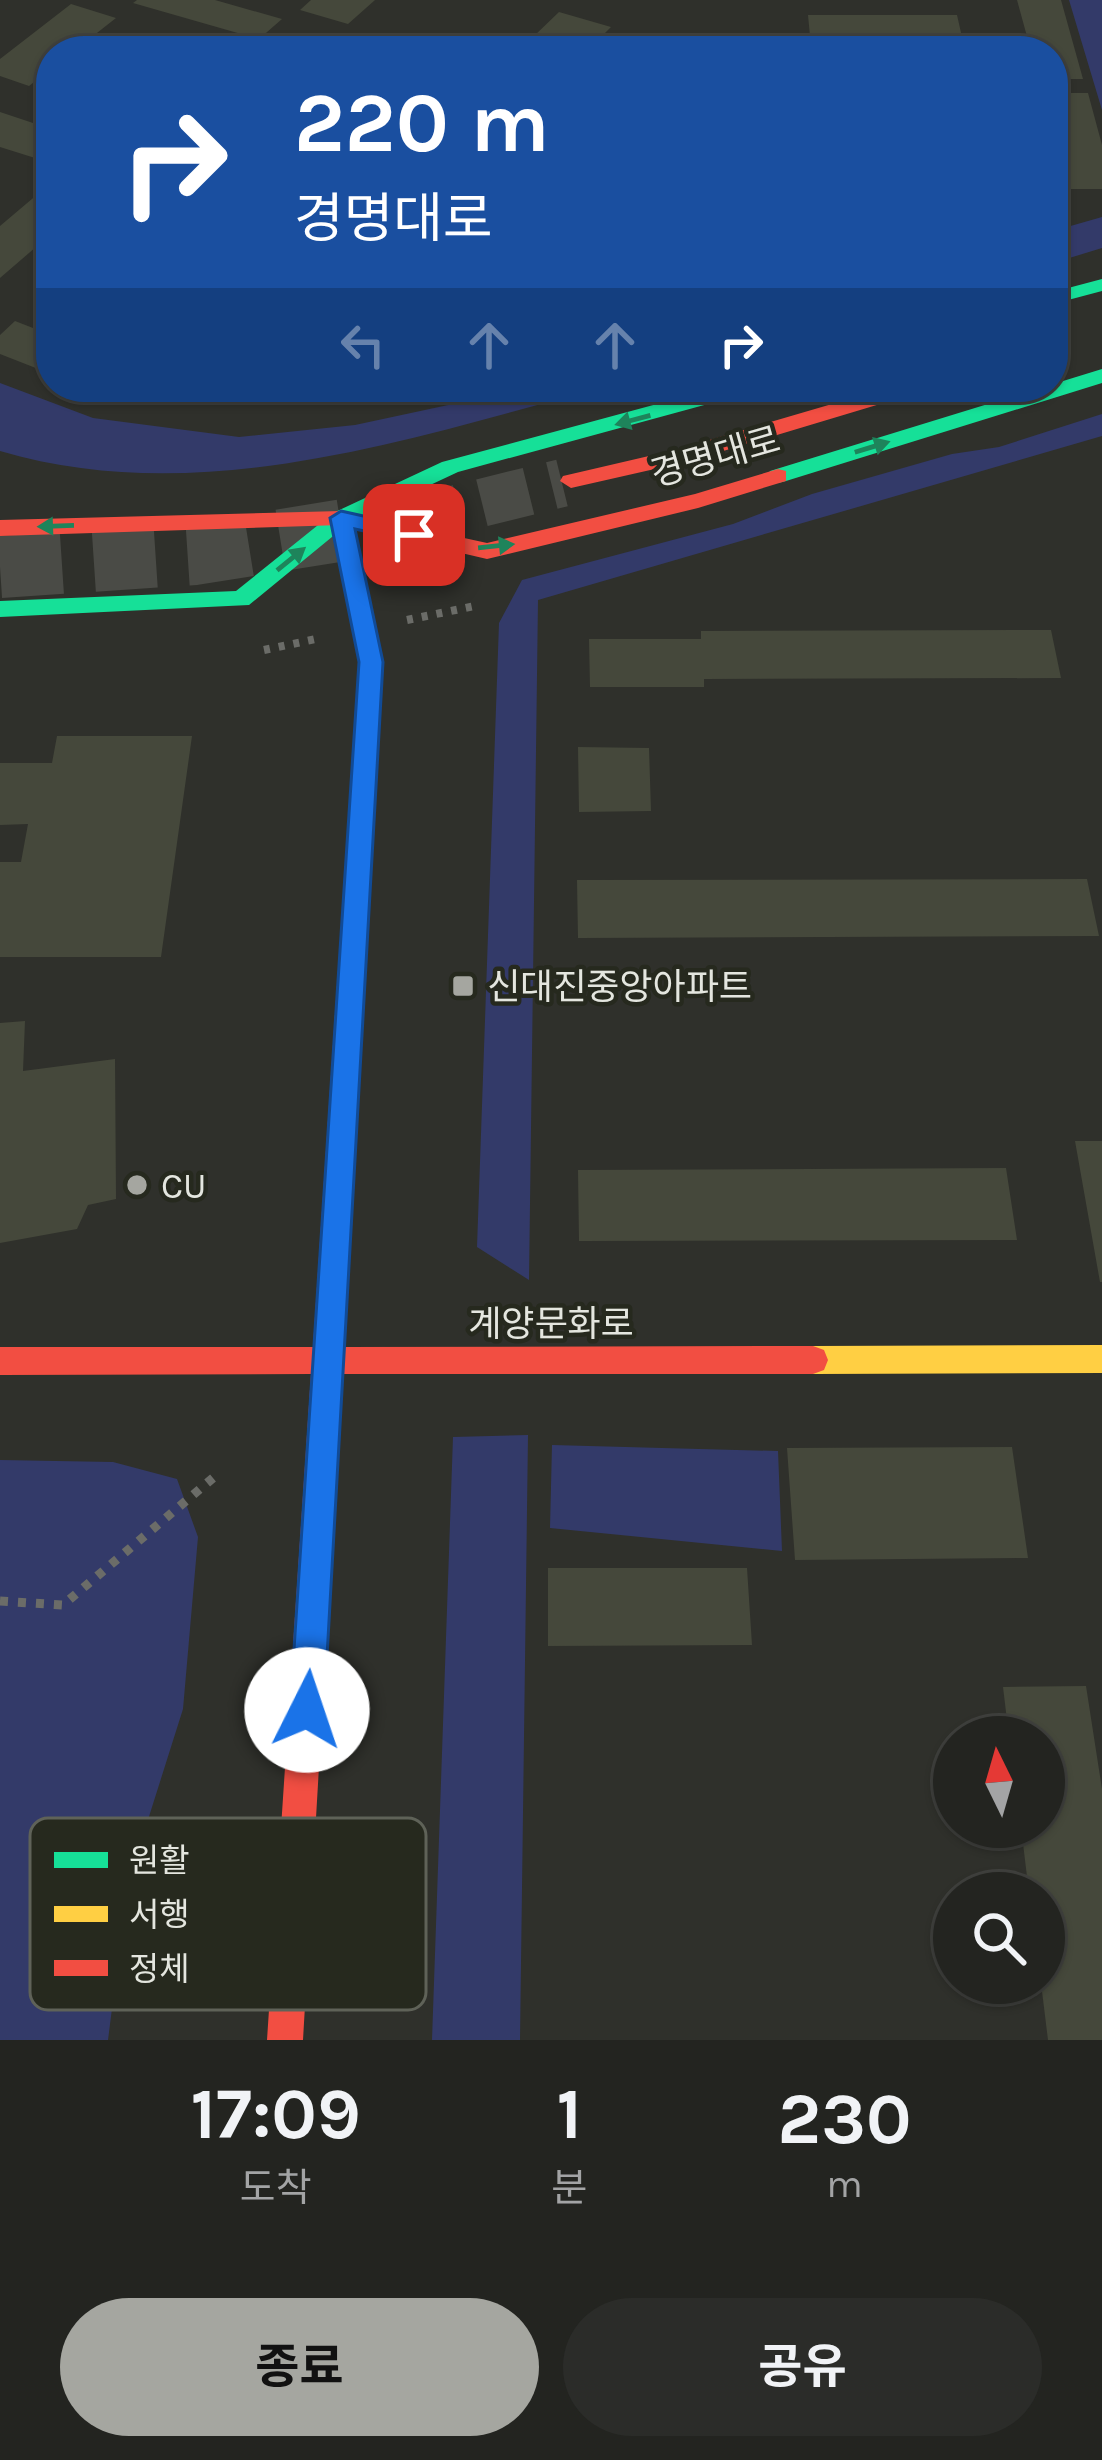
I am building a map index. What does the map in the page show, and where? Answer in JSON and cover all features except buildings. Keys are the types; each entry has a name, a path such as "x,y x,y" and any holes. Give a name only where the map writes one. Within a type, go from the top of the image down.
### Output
{"street":[{"path":"1068,294 1102,285"},
{"name":"경명대로","path":"1068,387 1102,376"},
{"name":"경명대로","path":"241,599 341,518 450,467 692,402"},
{"name":"경명대로","path":"562,483 682,456 864,402"},
{"name":"경명대로","path":"0,528 341,518 487,551 698,501 1018,402"},
{"path":"516,481 520,464 552,441"},
{"path":"51,499 341,518 371,662 300,1818"},
{"path":"543,509 600,524"},
{"path":"0,609 241,599"},
{"path":"22,637 241,599"},
{"name":"계양문화로","path":"0,1361 1102,1359"},
{"path":"286,2040 288,2010"}],"path":[{"path":"0,1601 63,1605 213,1478"}],"shaded area":[{"path":"1069,0 1102,0 1102,110"},
{"path":"1102,217 1102,248 1068,258 1068,227"},
{"path":"0,383 36,397 36,402 50,402 93,418 239,437 355,425 462,402 548,402 380,446 228,470 151,473 75,467 0,451"},
{"path":"1102,414 1102,436 538,600 529,1280 477,1247 499,623 522,580 733,524 812,494 952,454 999,447"},
{"path":"528,1435 520,2040 432,2040 453,1437"},
{"path":"552,1445 778,1451 782,1551 550,1528"},
{"path":"0,1460 113,1462 177,1479 198,1537 183,1709 149,1818 30,1818 30,2010 112,2010 108,2040 0,2040"}],"tunnel":[{"path":"423,517 562,483"},
{"path":"0,567 195,554 423,517"},
{"path":"412,520 423,517"}],"traffic: fast":[{"path":"1068,294 1102,285"},
{"path":"1068,386 1102,376"},
{"path":"0,609 241,599 341,518 450,467 690,402"},
{"path":"778,476 1018,402"}],"traffic: slow":[{"path":"341,518 371,663 348,1029"},
{"path":"813,1360 1102,1359"}],"traffic: jam":[{"path":"571,481 682,456 863,402"},
{"path":"0,528 341,518 487,551 698,501 778,476"},
{"path":"299,1818 348,1029"},
{"path":"0,1361 813,1360"},
{"path":"285,2040 287,2010"}],"place":[{"name":"신대진중앙아파트","path":"463,986"},
{"name":"CU","path":"137,1185"}],"route":[{"path":"307,1710 371,662 341,518 414,535"}]}
